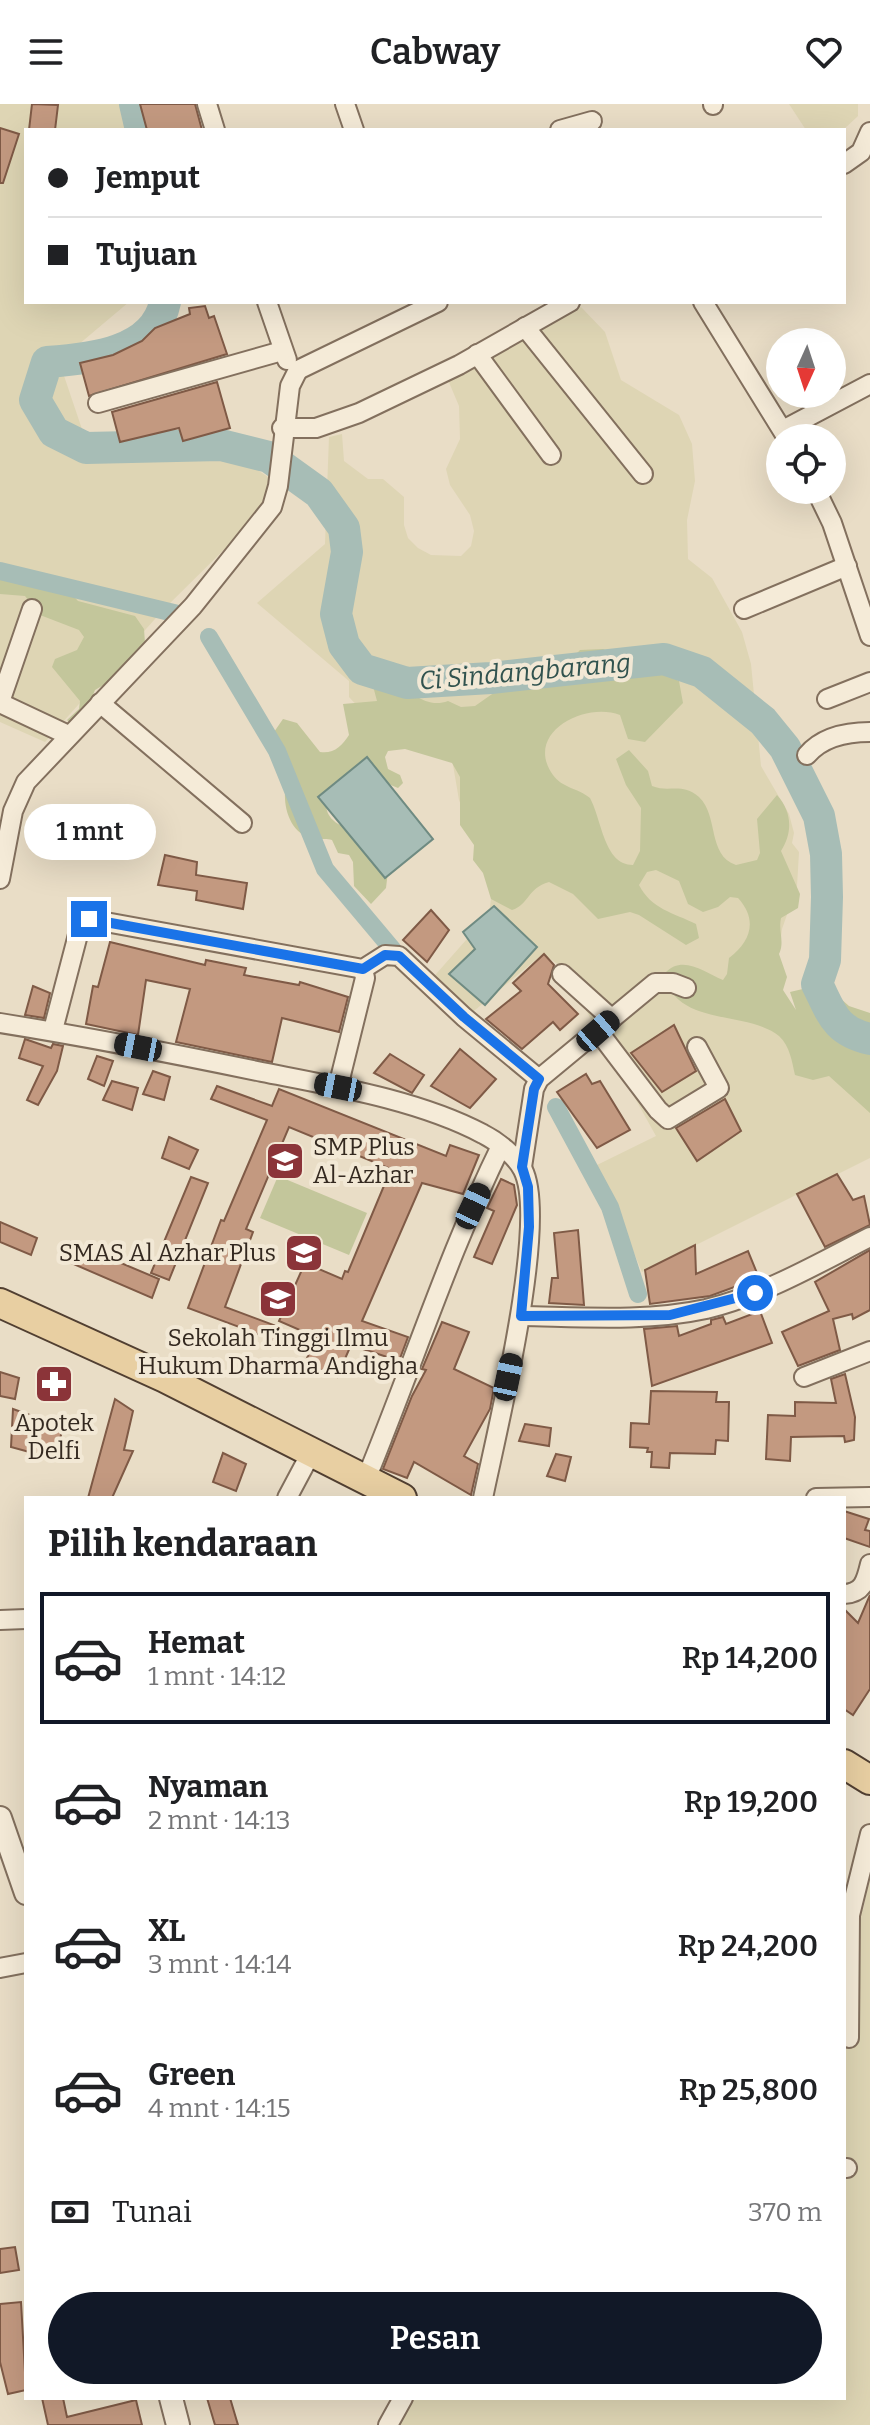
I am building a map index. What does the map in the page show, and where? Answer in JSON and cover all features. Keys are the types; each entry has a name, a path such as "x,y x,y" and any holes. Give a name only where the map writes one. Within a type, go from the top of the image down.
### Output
{"main road":[{"path":"0,1303 165,1378 398,1496"},
{"path":"846,1765 870,1780"}],"street":[{"path":"207,104 214,128"},
{"path":"345,104 353,128"},
{"path":"565,128 590,118"},
{"path":"846,163 866,154 870,132"},
{"path":"268,304 282,351 298,370"},
{"path":"0,879 13,811 26,782 193,606 272,507 278,486 290,386 298,370 406,309 429,304"},
{"path":"282,435 316,428 359,413 477,354 566,304"},
{"path":"704,304 779,424"},
{"path":"525,327 643,474"},
{"path":"98,403 282,351"},
{"path":"477,354 551,455"},
{"path":"802,424 870,384"},
{"path":"822,504 847,566 870,636"},
{"path":"744,609 847,566"},
{"path":"32,609 0,703 68,735"},
{"path":"827,699 870,682"},
{"path":"100,703 242,823"},
{"path":"807,755 818,744 848,732 870,732"},
{"path":"53,1030 80,927 89,919 363,969 385,955 399,956 464,1017 539,1079"},
{"path":"338,1087 365,978 363,969"},
{"path":"562,974 605,1025 658,1110 668,1119 719,1088 718,1081 697,1047"},
{"path":"483,1496 521,1316 529,1227 528,1187 522,1167 534,1089 539,1079 655,983 673,983 686,988"},
{"path":"0,1023 53,1030 338,1087 461,1124 501,1146 522,1167"},
{"path":"366,1479 434,1308 453,1248 501,1146"},
{"path":"521,1316 642,1316 704,1309 755,1293 870,1237"},
{"path":"804,1377 870,1351"},
{"path":"288,1496 312,1451"},
{"path":"846,1497 870,1497"},
{"path":"846,1594 854,1593 863,1586 870,1564"},
{"path":"0,1620 24,1619"},
{"path":"0,1818 20,1854 24,1880"},
{"path":"849,2038 846,2004 850,1915 870,1834"},
{"path":"0,1968 24,1963"},
{"path":"172,2400 178,2425"},
{"path":"388,2425 402,2400"}],"shaded area":[{"path":"0,104 135,104 137,128 24,128 24,304 127,304 59,361 86,441 264,453 259,471 271,479 262,512 163,610 45,742 0,722"},
{"path":"789,104 858,104 858,116 845,128 805,128"},
{"path":"581,307 605,332 621,380 679,415 692,444 695,481 687,520 688,559 712,578 742,632 751,664 761,766 789,814 794,833 792,843 799,852 797,886 782,929 777,971 789,1017 870,1051 870,1158 642,1272 597,1165 656,1136 562,967 543,954 469,1015 429,982 489,914 491,899 492,882 459,800 451,753 363,712 349,697 349,681 257,603 325,544 329,437 342,434 344,461 368,479 383,479 404,497 404,525 408,538 431,555 461,556 471,546 474,531 470,515 450,485 446,469 460,439 459,406 448,380"},
{"path":"870,1877 870,2425 380,2425 394,2400 846,2400 846,1907 863,1910"}],"green space":[{"path":"0,565 21,569 68,590 78,601 135,616 144,629 145,643 140,664 95,690 83,720 73,726 67,720 79,709 80,701 52,667 55,659 77,650 84,637 79,630 40,615 25,596 0,594"},
{"path":"603,649 679,681 683,703 645,742 628,739 620,715 591,713 562,724 546,746 546,760 553,775 561,783 590,798 610,850 623,863 633,865 640,851 641,808 626,785 616,759 629,750 648,771 652,786 687,790 699,797 709,814 721,853 736,865 757,860 760,853 757,819 777,795 786,808 789,822 788,837 781,851 800,894 798,908 781,918 779,954 787,977 783,990 796,1010 790,992 824,984 849,1006 870,1013 870,1113 829,1076 813,1080 795,1075 788,1049 779,1036 765,1028 696,1010 681,1002 671,990 665,973 679,965 694,967 723,980 729,958 742,945 749,930 748,914 738,898 730,897 718,907 703,912 688,904 679,881 656,870 647,872 639,885 650,900 696,924 699,938 686,945 630,912 598,919 573,894 549,882 536,888 518,908 512,910 491,899 483,873 473,860 474,845 460,825 460,777 452,763 405,749 388,751 385,757 388,769 400,775 403,783 398,788 354,770 335,784 327,799 328,813 333,820 360,835 388,871 386,888 371,904 354,886 353,862 349,855 338,853 332,840 304,835 290,820 285,789 290,770 274,732 283,719 297,723 320,752 329,752 340,746 349,735 343,704 377,701 373,686 387,680 394,681 426,701 448,701 461,707 475,706 512,680 554,677 580,650"},
{"path":"278,1176 367,1213 349,1255 260,1218"}],"water":[{"path":"367,757 433,839 385,878 318,797"},
{"path":"494,906 537,947 485,1005 449,974 475,949 463,932"}],"building":[{"path":"32,104 58,105 55,128 29,128"},
{"path":"140,104 195,104 201,128 146,128"},
{"path":"0,128 19,134 3,183 0,183"},
{"path":"205,306 209,318 214,316 227,354 89,396 80,363 113,355 142,341 155,328 190,314 189,308"},
{"path":"217,382 230,428 183,441 179,428 120,442 112,412"},
{"path":"165,855 197,862 196,875 247,883 243,909 196,900 197,891 158,885"},
{"path":"431,910 449,930 427,962 403,940"},
{"path":"110,942 205,965 206,960 246,968 244,975 299,985 300,982 348,997 339,1032 282,1018 272,1062 176,1042 190,989 146,980 138,1035 86,1024 93,986 98,987"},
{"path":"544,954 554,965 548,984 578,1014 560,1030 553,1022 522,1049 486,1019 521,991 513,983"},
{"path":"33,986 50,993 44,1018 25,1015"},
{"path":"674,1025 696,1071 662,1092 631,1053"},
{"path":"25,1039 51,1048 53,1044 63,1046 57,1071 38,1105 27,1100 43,1066 19,1058"},
{"path":"460,1049 496,1079 470,1108 431,1086"},
{"path":"390,1054 424,1075 412,1093 374,1073"},
{"path":"97,1056 113,1061 104,1086 88,1079"},
{"path":"153,1071 170,1077 164,1100 143,1094"},
{"path":"586,1074 592,1084 600,1081 630,1130 597,1148 557,1092"},
{"path":"112,1081 138,1088 132,1110 103,1100"},
{"path":"217,1086 272,1106 279,1089 446,1156 450,1145 479,1155 463,1194 422,1183 362,1321 408,1337 399,1361 351,1345 337,1377 305,1363 316,1337 279,1321 305,1263 342,1279 345,1271 348,1272 391,1169 289,1127 246,1229 253,1232 225,1307 279,1327 274,1340 188,1308 221,1220 224,1221 267,1120 211,1099"},
{"path":"725,1099 741,1131 697,1161 676,1128"},
{"path":"169,1137 198,1150 189,1169 162,1158"},
{"path":"837,1174 853,1200 864,1196 870,1225 825,1247 797,1194"},
{"path":"191,1177 208,1183 169,1280 151,1273"},
{"path":"501,1179 514,1185 517,1205 492,1264 474,1257 494,1211 487,1208"},
{"path":"0,1222 37,1238 31,1255 0,1242"},
{"path":"578,1230 584,1305 549,1303 552,1278 558,1278 554,1233"},
{"path":"71,1242 159,1279 152,1298 62,1259"},
{"path":"695,1245 696,1274 748,1251 759,1278 710,1296 650,1304 645,1270"},
{"path":"870,1250 870,1310 853,1319 852,1314 833,1319 840,1350 798,1366 782,1332 829,1311 815,1282"},
{"path":"760,1311 772,1343 652,1386 644,1329 677,1326 679,1336 711,1324 711,1320 723,1317 726,1324"},
{"path":"442,1322 469,1332 454,1369 494,1388 490,1409 464,1456 478,1464 471,1495 414,1462 407,1478 383,1469 412,1396 426,1370 422,1369"},
{"path":"0,1372 19,1378 15,1399 0,1396"},
{"path":"845,1374 855,1417 854,1440 845,1442 844,1436 791,1437 790,1461 766,1459 768,1415 795,1416 795,1402 836,1403 831,1379"},
{"path":"651,1391 717,1392 716,1402 729,1402 728,1441 716,1440 715,1454 670,1453 669,1468 651,1467 652,1452 647,1452 648,1448 630,1447 631,1423 649,1424"},
{"path":"115,1399 133,1411 124,1450 133,1451 113,1496 89,1496"},
{"path":"13,1409 63,1427 55,1459 11,1447"},
{"path":"525,1424 551,1428 549,1446 519,1441"},
{"path":"223,1453 246,1464 236,1491 213,1482"},
{"path":"556,1454 571,1457 565,1481 547,1476"},
{"path":"846,1512 869,1519 865,1530 870,1531 870,1547 846,1539"},
{"path":"870,1595 870,1689 853,1715 846,1710 846,1611 858,1623"},
{"path":"15,2247 19,2270 0,2273 0,2249"},
{"path":"21,2302 24,2390 8,2394 0,2362 0,2304"},
{"path":"42,2400 63,2400 67,2417 136,2400 142,2425 48,2425"},
{"path":"208,2400 231,2400 238,2425 215,2425"}],"waterway":[{"name":"Ci Sindangbarang","path":"135,104 141,128"},
{"name":"Ci Sindangbarang","path":"164,304 159,319 134,343 82,359 47,362 35,400 54,432 86,448 221,445 269,457 319,493 344,528 347,552 336,614 344,645 362,669 407,683 491,678 664,659 702,672 763,721 785,748 819,816 826,854 827,897 825,960 817,984 836,1020 849,1031 870,1039"},
{"path":"0,571 178,614"},
{"path":"209,637 277,751 325,869 393,950"},
{"path":"556,1107 610,1207 638,1294"}],"place":[{"name":"SMP Plus Al-Azhar","path":"285,1161"},
{"name":"SMAS Al Azhar Plus","path":"304,1253"},
{"name":"Sekolah Tinggi Ilmu Hukum Dharma Andigha","path":"278,1299"},
{"name":"Apotek Delfi","path":"54,1384"}],"route":[{"path":"89,919 363,969 385,955 399,956 464,1017 539,1079 534,1089 522,1167 528,1187 529,1227 521,1316 670,1315 704,1309 755,1293"}]}
